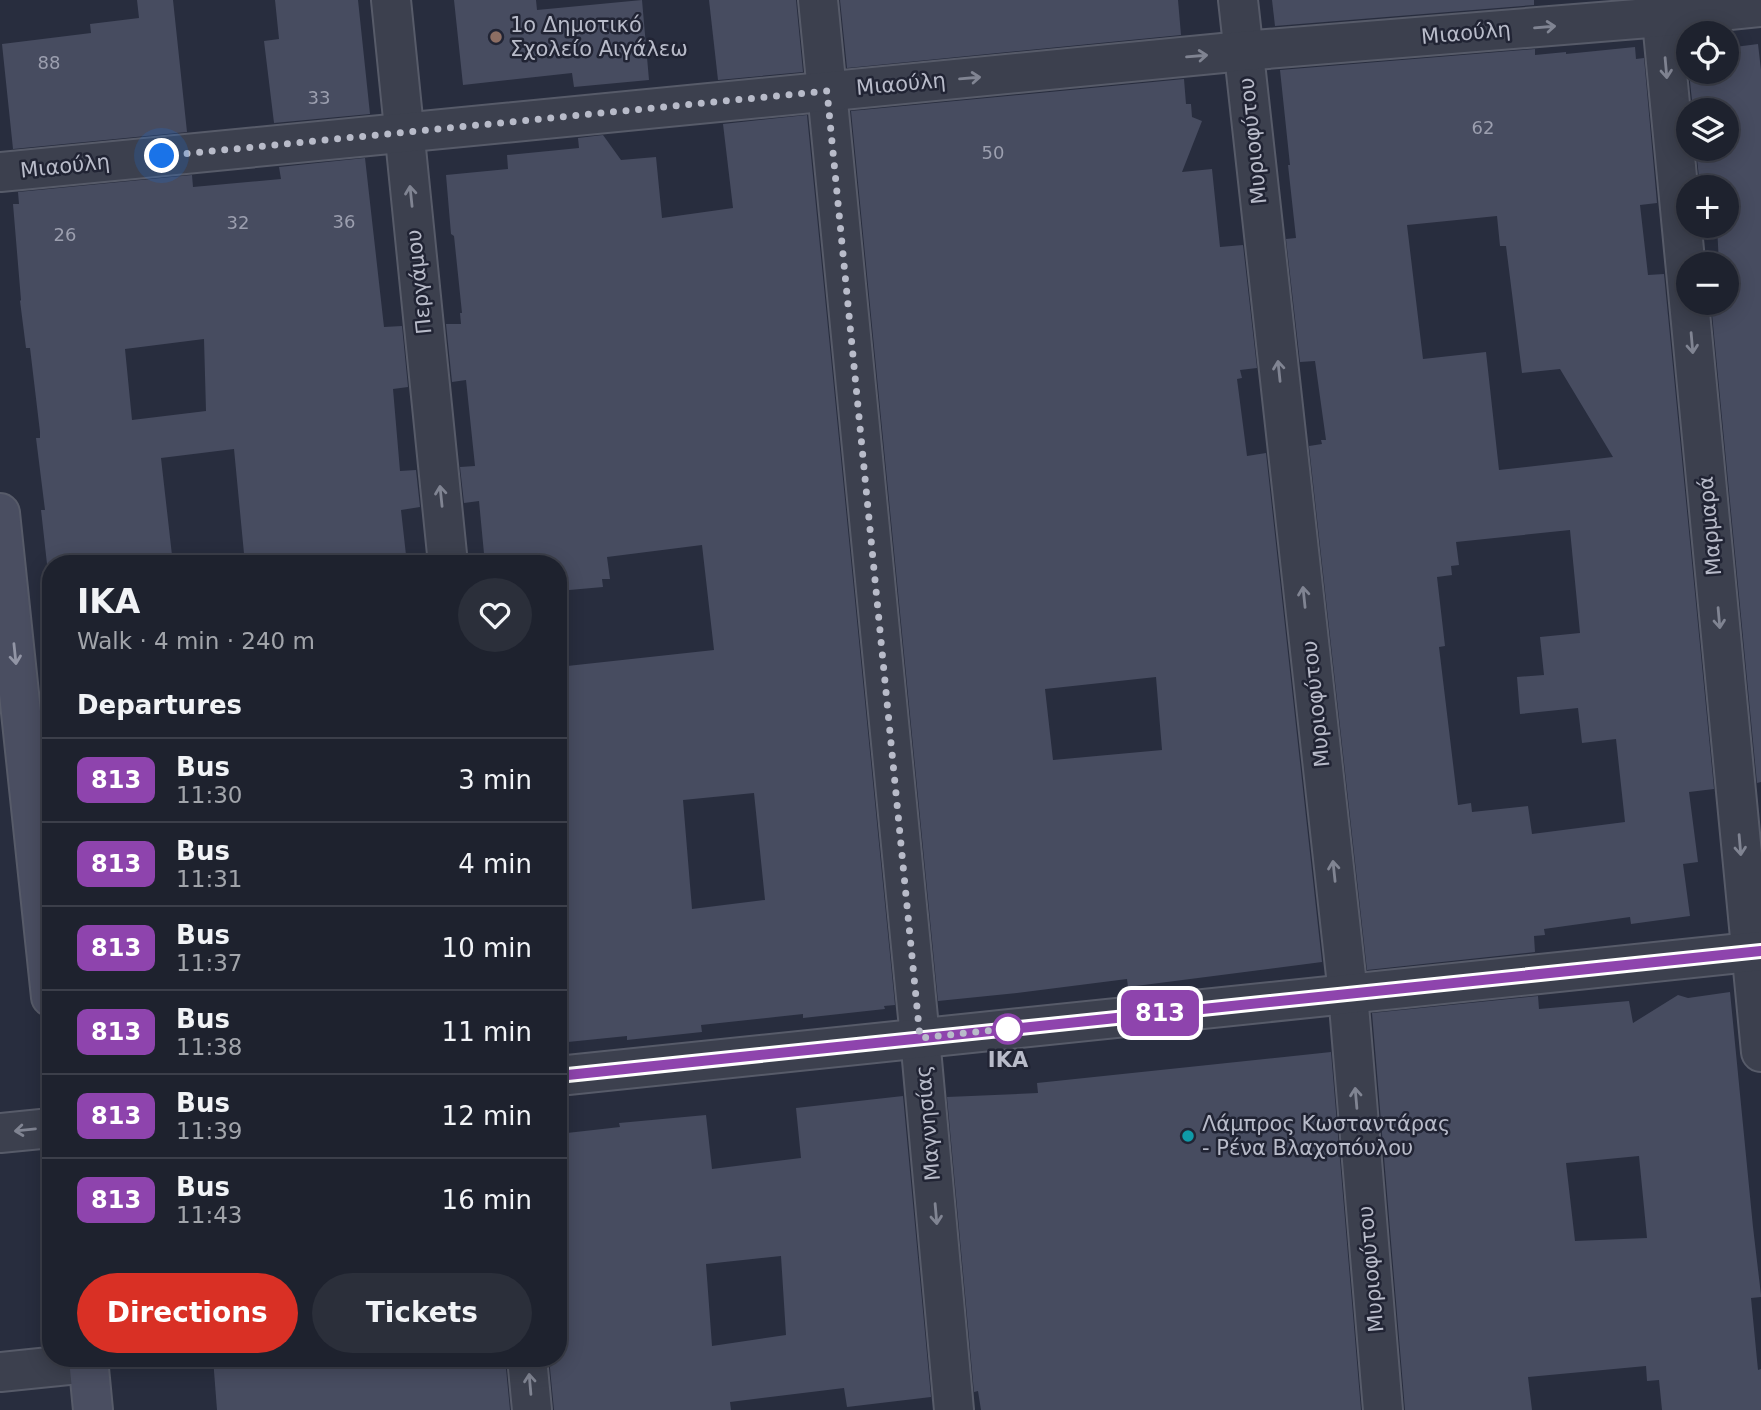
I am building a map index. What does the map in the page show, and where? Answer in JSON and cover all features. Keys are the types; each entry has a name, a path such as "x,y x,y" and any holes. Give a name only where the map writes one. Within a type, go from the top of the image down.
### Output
{"street":[{"name":"Περγάμου","path":"391,0 447,555"},
{"name":"Μαγνησίας","path":"818,0 954,1410"},
{"name":"Μυριοφύτου","path":"1238,0 1348,994 1383,1410"},
{"name":"Μιαούλη","path":"0,172 1661,9 1761,7"},
{"name":"Μαρμαρά","path":"1661,9 1756,952 1761,1052"},
{"path":"0,513 42,912"},
{"path":"567,1075 1756,952"},
{"path":"0,1133 42,1129"},
{"path":"0,1372 42,1366"},
{"path":"89,1367 93,1410"},
{"path":"528,1367 532,1410"}],"building":[{"path":"137,0 173,0 187,132 13,149 2,44 91,33 90,24 139,18"},
{"path":"275,0 358,0 370,114 274,123 264,41 279,39"},
{"path":"454,0 536,0 537,10 642,0 649,80 574,87 572,73 463,85"},
{"path":"709,0 796,0 803,72 718,80"},
{"path":"840,0 1178,0 1181,35 847,68"},
{"path":"1272,0 1534,0 1534,5 1275,26"},
{"path":"1758,44 1761,70 1761,782 1757,783 1712,315 1739,315 1739,252 1718,252 1718,238 1739,238 1739,175 1699,175 1697,161 1739,161 1739,98 1692,98 1690,84 1739,84 1739,46"},
{"path":"1635,47 1636,59 1644,58 1657,203 1640,205 1648,275 1664,274 1714,789 1689,792 1698,862 1683,864 1690,916 1631,924 1630,917 1544,929 1545,935 1534,936 1535,952 1367,970 1309,446 1322,444 1321,440 1326,440 1315,361 1300,362 1286,239 1296,238 1280,70 1535,49 1535,55","holes":["1497,216 1500,246 1506,246 1522,373 1560,369 1613,457 1499,470 1486,352 1423,359 1407,225","1570,530 1580,633 1540,637 1544,675 1517,677 1520,714 1578,708 1582,743 1616,739 1625,822 1532,834 1528,806 1472,812 1471,803 1458,805 1439,647 1445,646 1437,577 1452,575 1451,566 1459,565 1456,542"]},
{"path":"1184,79 1186,104 1191,104 1192,117 1202,121 1182,172 1212,169 1220,247 1243,245 1257,368 1240,370 1242,378 1237,379 1247,456 1266,453 1322,962 1128,987 1127,979 938,1001 851,111","holes":["1156,677 1162,750 1053,760 1045,689"]},
{"path":"807,115 895,1005 884,1006 885,1009 803,1018 803,1014 701,1025 702,1032 627,1040 627,1036 567,1042 567,666 714,650 702,545 607,557 610,579 602,579 603,587 567,590 567,555 484,555 479,501 464,503 460,467 475,466 466,380 452,382 446,324 461,324 462,313 446,175 508,169 507,155 579,148 578,138 603,135 621,160 656,157 662,218 733,208 723,124","holes":["754,793 765,900 692,909 683,800"]},
{"path":"365,158 384,327 402,326 408,387 393,389 400,471 416,470 420,507 401,510 406,555 244,555 234,449 161,458 172,555 46,555 41,510 45,510 36,438 40,438 40,432 30,348 26,348 20,301 13,204 19,204 18,192 192,175 193,187 281,179 279,167","holes":["204,339 206,411 132,420 125,349"]},
{"path":"1730,992 1761,1295 1751,1298 1758,1370 1761,1369 1761,1410 1662,1410 1659,1380 1647,1381 1646,1366 1528,1377 1532,1410 1405,1410 1372,1013 1538,996 1539,1009 1629,1001 1633,1023 1678,995 1688,998","holes":["1639,1156 1647,1238 1575,1241 1566,1163"]},
{"path":"1331,1052 1361,1410 981,1410 978,1391 974,1392 947,1097 1038,1093 1037,1083"},
{"path":"903,1096 931,1397 847,1407 844,1388 730,1402 731,1410 554,1410 550,1367 567,1367 567,1133 620,1127 619,1123 706,1115 712,1169 801,1158 796,1108","holes":["781,1256 786,1335 712,1346 706,1264"]},
{"path":"214,1367 506,1367 510,1410 217,1410"}],"bus line":[{"name":"813","path":"567,1075 1761,951"}],"place":[{"name":"1ο Δημοτικό Σχολείο Αιγάλεω","path":"496,37"},
{"name":"ΙΚΑ","path":"1008,1029"},
{"name":"Λάμπρος Κωσταντάρας - Ρένα Βλαχοπόυλου","path":"1188,1136"}],"route":[{"path":"162,156 827,91 920,1038 1013,1028 1008,1029"}]}
